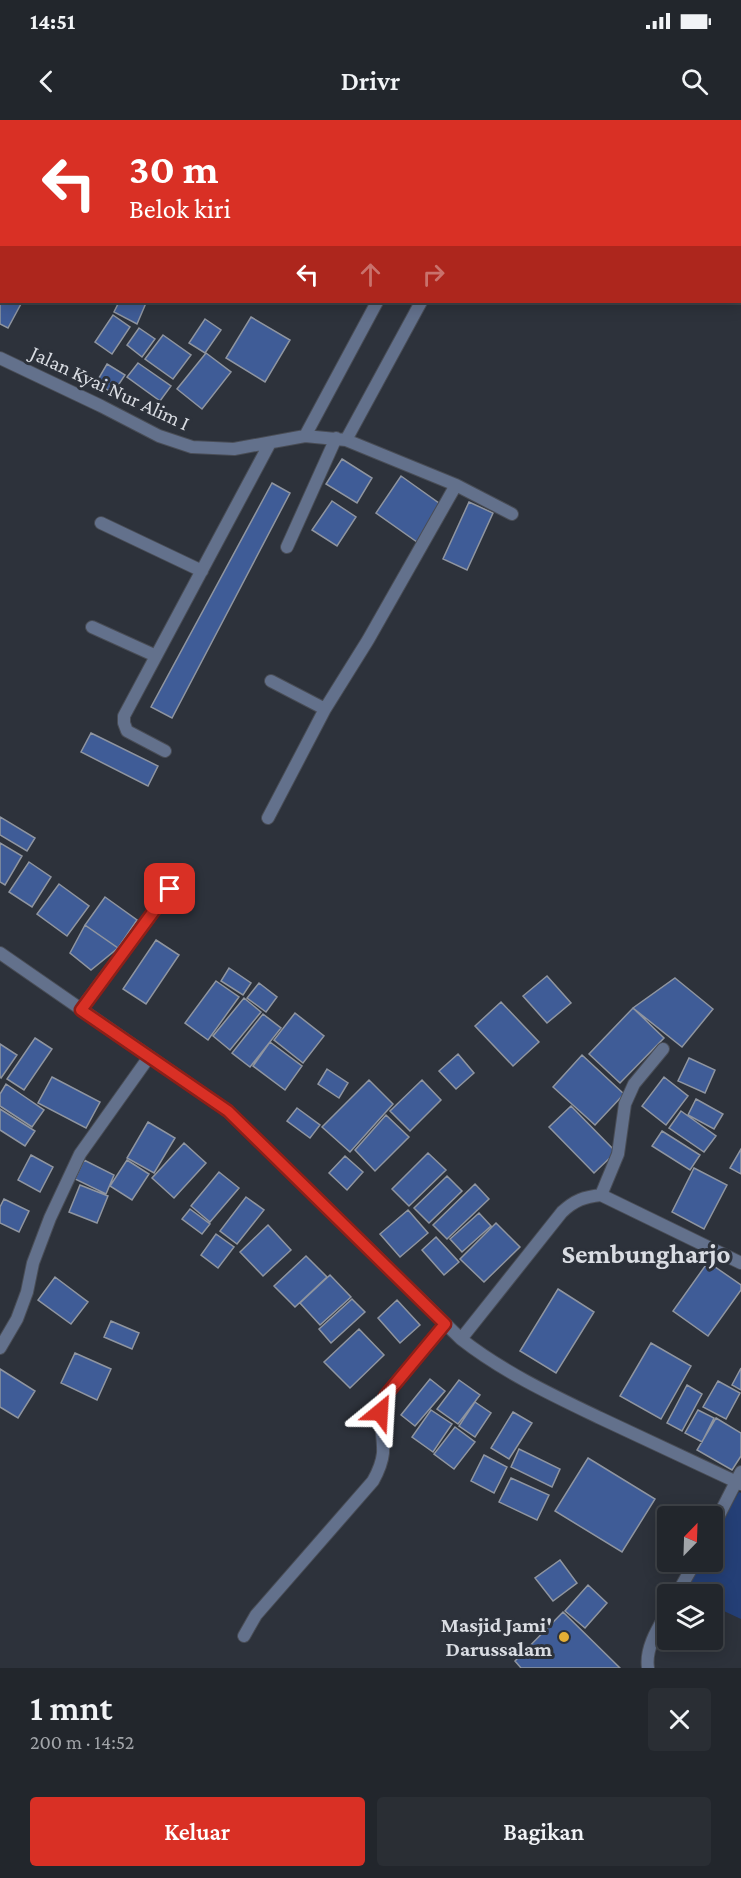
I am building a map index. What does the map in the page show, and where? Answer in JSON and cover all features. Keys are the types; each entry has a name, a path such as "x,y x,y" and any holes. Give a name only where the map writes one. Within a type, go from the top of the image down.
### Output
{"street":[{"path":"305,436 376,303"},
{"path":"287,547 341,439 419,303"},
{"name":"Jalan Kyai Nur Alim I","path":"0,358 159,436 192,447 234,449 305,436 341,439 456,485 512,514"},
{"path":"165,751 128,731 124,723 124,716 270,443"},
{"path":"268,818 325,710 368,640 456,485"},
{"path":"101,523 202,571"},
{"path":"92,627 156,656"},
{"path":"271,681 325,710"},
{"path":"81,1010 183,872"},
{"path":"0,953 228,1111 460,1339 481,1355 531,1384 739,1480 723,1509"},
{"path":"601,1195 618,1155 622,1118 629,1094 634,1084 663,1049"},
{"path":"0,1348 17,1319 27,1292 33,1263 50,1218 80,1154 149,1057"},
{"path":"460,1339 573,1201 601,1195 741,1263"},
{"path":"244,1636 256,1615 373,1481 379,1470 383,1452 380,1412 382,1402 445,1324"},
{"path":"648,1668 647,1659 657,1630"}],"shaded area":[{"path":"739,1492 741,1493 741,1619 723,1611 723,1584 690,1584 696,1572 723,1572 723,1520"}],"building":[{"path":"0,303 21,303 8,328 0,324"},
{"path":"118,303 146,303 137,324 114,312"},
{"path":"113,315 130,327 112,354 95,342"},
{"path":"251,317 290,340 265,382 226,358"},
{"path":"205,319 221,330 205,353 189,343"},
{"path":"139,328 155,339 142,357 127,345"},
{"path":"163,335 191,355 173,379 145,359"},
{"path":"206,353 231,372 202,409 177,389"},
{"path":"138,363 171,386 160,401 127,377"},
{"path":"107,364 125,375 113,393 96,383"},
{"path":"342,459 372,478 357,503 326,484"},
{"path":"401,476 443,506 417,542 376,513"},
{"path":"272,483 290,493 172,718 151,707"},
{"path":"332,501 356,517 337,546 312,530"},
{"path":"469,502 493,513 467,570 443,559"},
{"path":"91,733 158,766 148,786 81,752"},
{"path":"0,817 35,838 27,851 0,835"},
{"path":"0,843 22,856 5,885 0,882"},
{"path":"29,862 51,877 32,907 9,892"},
{"path":"59,884 89,906 67,936 37,914"},
{"path":"105,897 137,920 118,948 85,925"},
{"path":"85,925 118,948 91,970 70,953"},
{"path":"156,940 179,955 146,1004 123,989"},
{"path":"229,968 251,983 243,995 221,981"},
{"path":"547,976 571,1003 547,1023 523,996"},
{"path":"675,978 713,1009 682,1047 633,1008"},
{"path":"216,981 239,997 208,1040 185,1023"},
{"path":"259,983 277,997 266,1012 247,998"},
{"path":"244,998 261,1012 230,1050 213,1036"},
{"path":"501,1002 539,1042 513,1066 475,1026"},
{"path":"633,1008 664,1038 620,1083 589,1054"},
{"path":"295,1013 324,1036 303,1063 274,1040"},
{"path":"263,1014 281,1028 250,1067 232,1053"},
{"path":"35,1038 52,1049 24,1090 7,1079"},
{"path":"270,1042 302,1066 285,1090 253,1066"},
{"path":"0,1044 17,1055 1,1078 0,1077"},
{"path":"458,1054 474,1073 456,1089 439,1071"},
{"path":"582,1055 624,1094 595,1125 553,1087"},
{"path":"689,1058 715,1070 705,1093 678,1081"},
{"path":"327,1069 348,1083 339,1098 318,1084"},
{"path":"52,1077 100,1102 86,1128 38,1103"},
{"path":"664,1077 688,1096 666,1125 642,1106"},
{"path":"369,1080 393,1104 350,1152 322,1127"},
{"path":"422,1080 441,1100 410,1131 390,1111"},
{"path":"6,1084 44,1110 32,1127 0,1106 0,1094"},
{"path":"696,1099 723,1114 714,1129 688,1115"},
{"path":"571,1106 616,1152 594,1173 549,1127"},
{"path":"297,1108 320,1125 310,1138 287,1121"},
{"path":"0,1109 35,1131 25,1146 0,1130"},
{"path":"681,1111 716,1136 704,1152 669,1128"},
{"path":"386,1115 409,1137 375,1171 355,1150"},
{"path":"148,1122 175,1138 154,1173 127,1158"},
{"path":"662,1131 700,1155 690,1170 652,1146"},
{"path":"184,1143 206,1163 174,1198 152,1178"},
{"path":"741,1149 741,1174 730,1168"},
{"path":"428,1153 446,1170 409,1206 392,1189"},
{"path":"31,1155 53,1167 40,1192 18,1180"},
{"path":"345,1156 363,1172 347,1190 329,1173"},
{"path":"84,1160 114,1175 106,1194 75,1179"},
{"path":"127,1160 149,1174 132,1200 110,1186"},
{"path":"694,1168 727,1185 704,1229 672,1212"},
{"path":"219,1172 239,1188 210,1222 191,1206"},
{"path":"447,1176 462,1191 429,1223 414,1208"},
{"path":"475,1184 489,1199 447,1239 433,1225"},
{"path":"80,1185 108,1196 97,1223 69,1212"},
{"path":"246,1197 264,1210 237,1244 220,1231"},
{"path":"4,1199 29,1211 19,1232 0,1223 0,1207"},
{"path":"190,1209 210,1224 202,1234 182,1219"},
{"path":"408,1210 428,1233 400,1257 380,1234"},
{"path":"479,1213 491,1226 462,1252 450,1239"},
{"path":"496,1223 520,1247 484,1282 460,1259"},
{"path":"268,1225 291,1250 263,1276 240,1252"},
{"path":"216,1234 234,1247 218,1268 201,1255"},
{"path":"436,1237 459,1262 444,1275 422,1250"},
{"path":"306,1256 327,1277 295,1307 274,1286"},
{"path":"708,1262 741,1285 741,1290 708,1336 673,1311"},
{"path":"330,1275 351,1297 320,1325 300,1303"},
{"path":"55,1277 88,1302 71,1324 38,1300"},
{"path":"558,1289 594,1312 556,1373 520,1351"},
{"path":"352,1299 365,1312 331,1343 319,1329"},
{"path":"397,1300 420,1325 400,1343 378,1318"},
{"path":"111,1321 139,1333 132,1349 104,1337"},
{"path":"359,1329 384,1355 350,1388 324,1362"},
{"path":"651,1343 691,1366 661,1419 620,1396"},
{"path":"75,1353 111,1369 97,1400 61,1383"},
{"path":"741,1368 741,1390 732,1385"},
{"path":"0,1369 35,1391 18,1418 0,1407"},
{"path":"430,1379 445,1391 415,1426 401,1415"},
{"path":"459,1380 480,1395 458,1424 437,1409"},
{"path":"718,1381 740,1393 726,1419 703,1407"},
{"path":"687,1385 702,1394 682,1431 667,1423"},
{"path":"475,1402 491,1413 475,1437 459,1426"},
{"path":"431,1410 452,1424 433,1452 412,1437"},
{"path":"698,1410 714,1418 702,1442 685,1433"},
{"path":"513,1412 532,1423 509,1459 491,1448"},
{"path":"716,1418 741,1433 741,1456 732,1470 697,1450"},
{"path":"455,1427 475,1442 454,1469 434,1454"},
{"path":"519,1449 560,1469 552,1487 511,1467"},
{"path":"484,1455 507,1467 494,1493 471,1481"},
{"path":"588,1458 655,1499 622,1552 555,1511"},
{"path":"511,1478 549,1495 537,1520 499,1502"},
{"path":"560,1560 577,1583 553,1601 535,1578"},
{"path":"588,1585 607,1603 585,1628 565,1611"},
{"name":"Masjid Jami' Darussalam","path":"563,1612 620,1668 521,1668 515,1661"}],"place":[{"name":"Masjid Jami' Darussalam","path":"564,1637"}],"district":[{"name":"Sembungharjo","path":"646,1254"}],"route":[{"path":"170,889 81,1010 228,1111 445,1324 386,1395 380,1412"}]}
